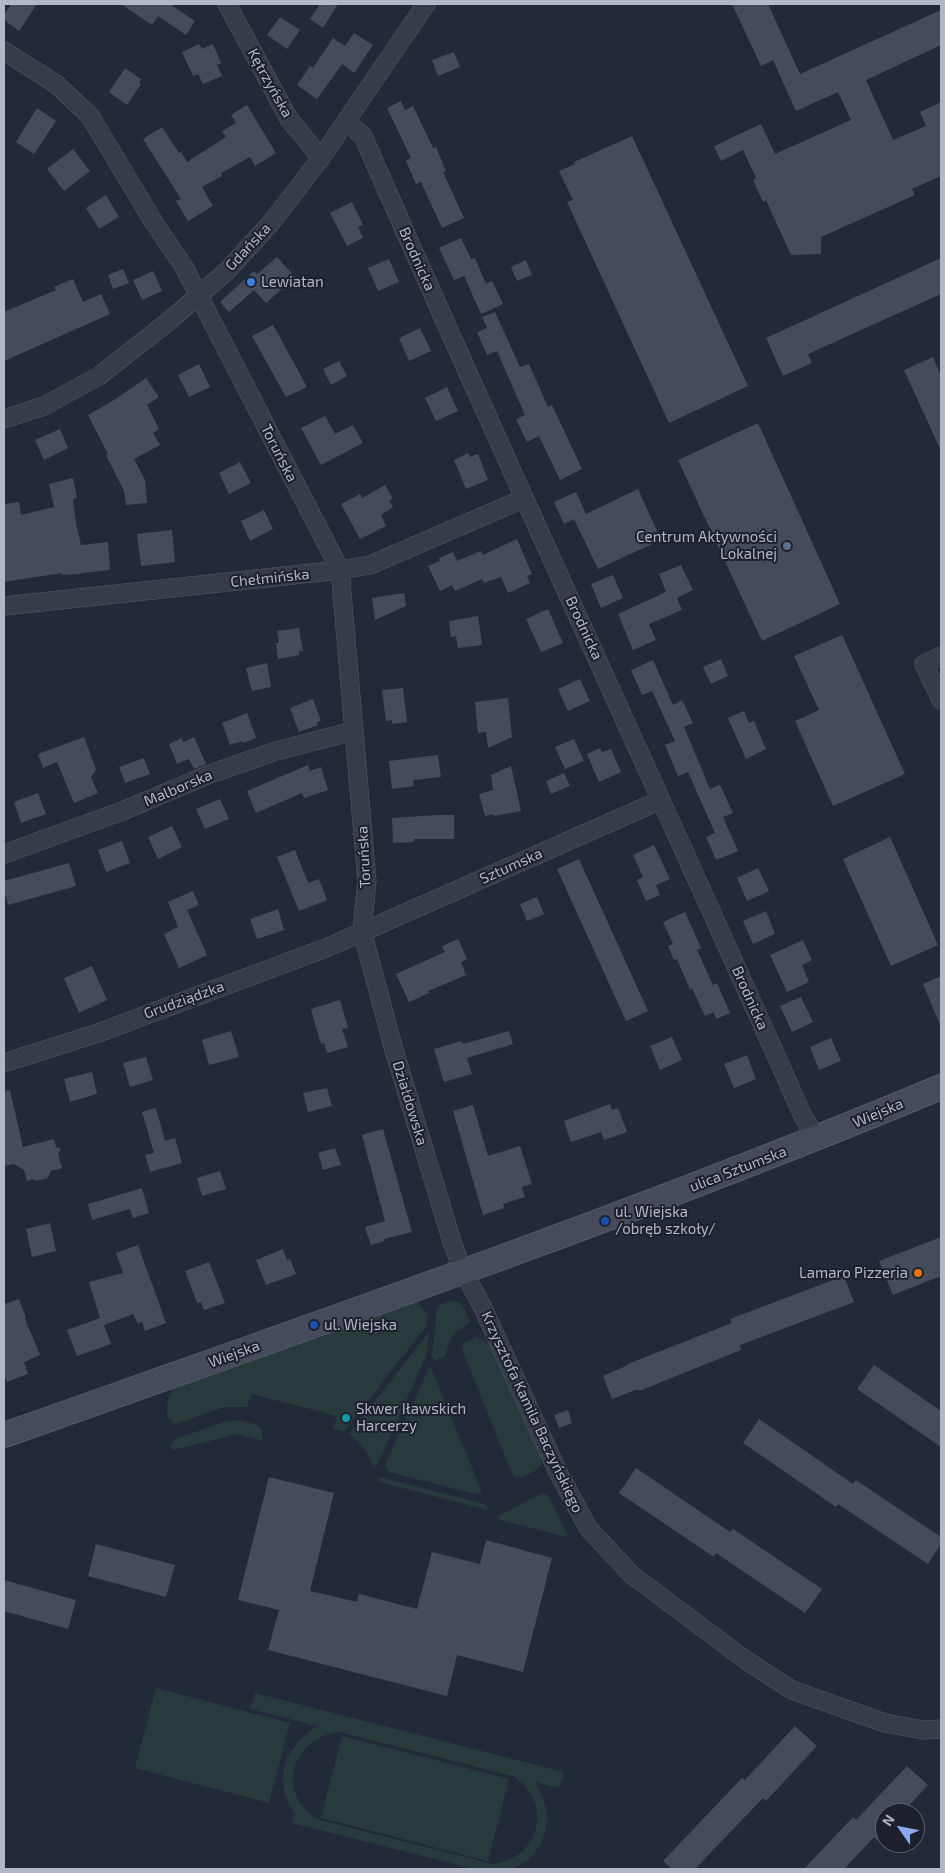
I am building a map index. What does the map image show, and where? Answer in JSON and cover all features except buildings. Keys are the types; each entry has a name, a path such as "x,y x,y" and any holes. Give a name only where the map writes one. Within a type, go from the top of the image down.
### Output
{"street":[{"name":"Kętrzyńska","path":"227,4 289,119 321,158"},
{"name":"Gdańska","path":"4,419 44,406 99,376 169,321 226,272 270,224 321,158 426,4"},
{"name":"Toruńska","path":"4,51 56,84 90,116 153,221 184,267 340,570 368,881 362,931"},
{"name":"Brodnicka","path":"347,122 363,136 524,499 802,1114 816,1140"},
{"name":"Chełmińska","path":"4,606 340,570 370,565 524,499"},
{"path":"941,656 924,664 941,700"},
{"name":"Malborska","path":"4,854 125,810 210,774 276,751 354,731"},
{"name":"Sztumska","path":"362,931 661,800"},
{"name":"Grudziądzka","path":"4,1063 98,1032 326,948 362,931"},
{"name":"Działdowska","path":"362,931 394,1050 447,1226 464,1273"},
{"name":"Wiejska","path":"816,1140 941,1087"},
{"name":"ulica Sztumska","path":"464,1273 816,1140"},
{"name":"Wiejska","path":"4,1435 464,1273"},
{"name":"Krzysztofa Kamila Baczyńskiego","path":"464,1273 482,1306 558,1472 588,1528 632,1575 747,1661 792,1690 885,1723 924,1730 941,1729"}],"shaded area":[{"path":"416,1300 427,1314 427,1325 344,1432 333,1429 337,1416 251,1394 247,1407 224,1407 176,1424 168,1418 168,1400 176,1386"},
{"path":"454,1301 462,1304 470,1323 453,1336 445,1356 434,1361 431,1355 437,1308 441,1304"},
{"path":"429,1332 426,1356 379,1461 374,1468 364,1449 349,1434"},
{"path":"477,1337 491,1345 541,1456 541,1465 536,1470 525,1475 514,1477 511,1471 462,1349 464,1343"},
{"path":"430,1366 482,1492 476,1494 389,1472 385,1465"},
{"path":"237,1420 255,1424 261,1428 263,1441 239,1434 173,1450 171,1447 172,1442 178,1438 227,1421"},
{"path":"380,1477 485,1504 488,1510 379,1482"},
{"path":"543,1493 549,1496 567,1534 566,1537 500,1520 498,1516"},
{"path":"156,1688 290,1723 269,1803 135,1768"},
{"path":"255,1693 564,1772 559,1788 535,1782 546,1808 547,1822 541,1844 530,1859 513,1869 474,1869 292,1823 295,1814 288,1802 284,1789 285,1765 297,1743 318,1726 250,1709","holes":["339,1732 513,1776 526,1787 532,1796 537,1819 535,1831 531,1841 515,1857 504,1862 492,1864 317,1819 304,1808 296,1795 293,1781 295,1767 300,1755 310,1744 323,1736"]},
{"path":"342,1736 509,1779 488,1861 321,1818"}],"place":[{"name":"Lewiatan","path":"251,282"},
{"name":"Centrum Aktywności Lokalnej","path":"787,546"},
{"name":"ul. Wiejska /obręb szkoły/","path":"605,1221"},
{"name":"Lamaro Pizzeria","path":"918,1273"},
{"name":"ul. Wiejska","path":"314,1325"},
{"name":"Skwer Iławskich Harcerzy","path":"346,1418"}]}
